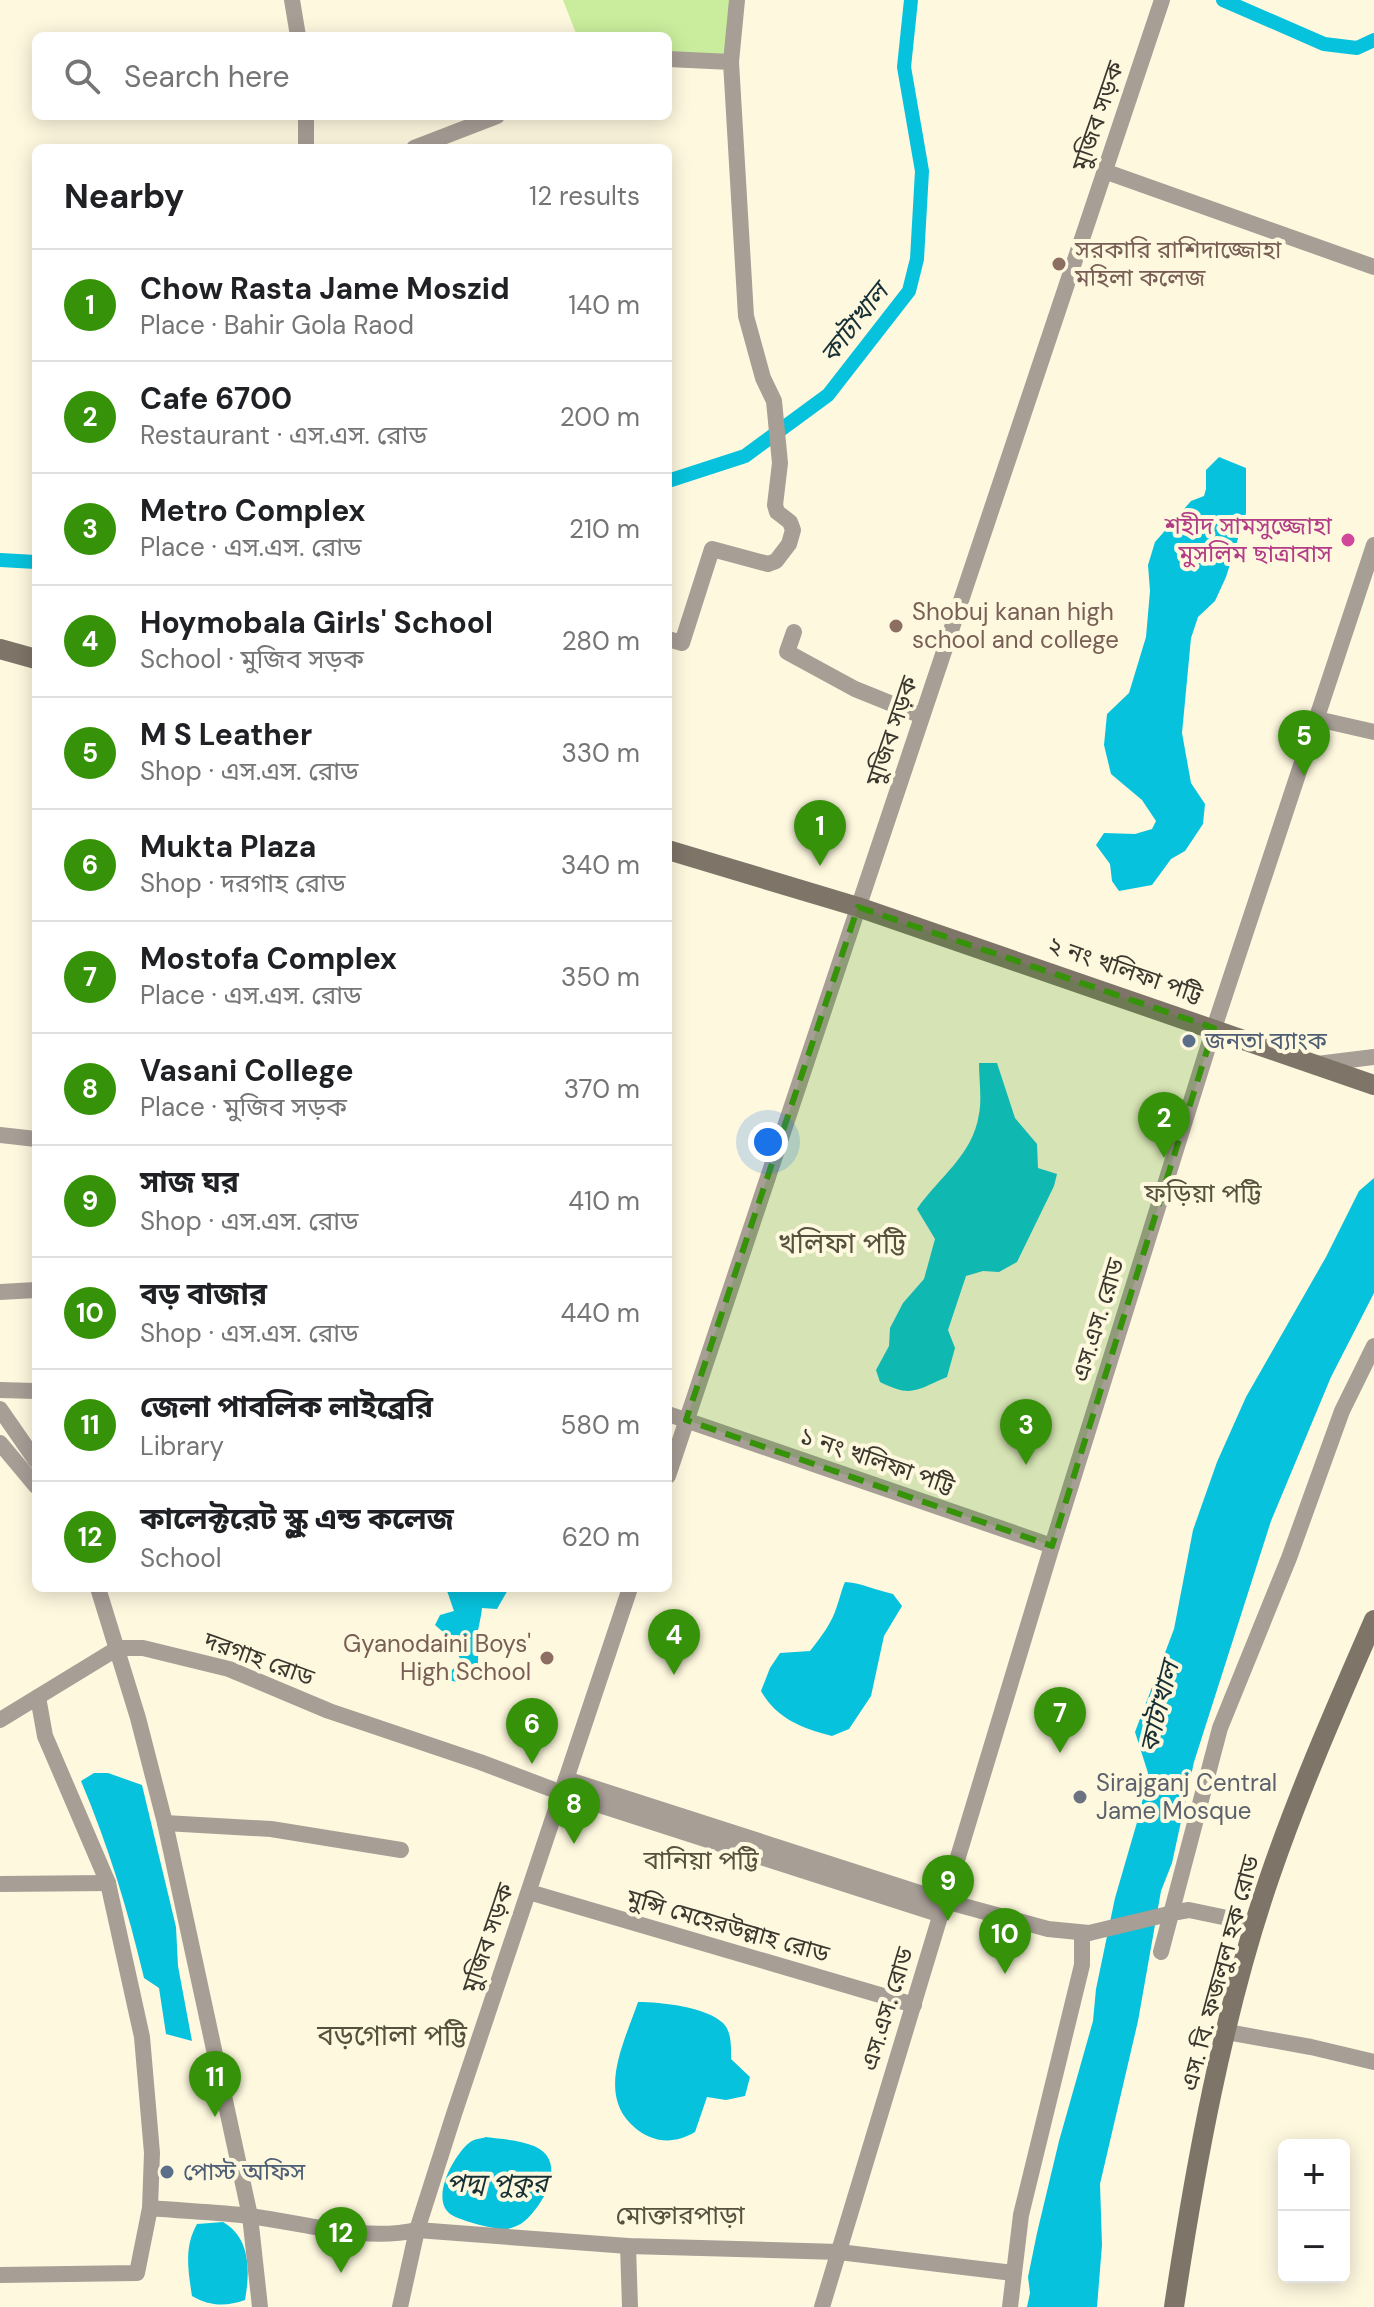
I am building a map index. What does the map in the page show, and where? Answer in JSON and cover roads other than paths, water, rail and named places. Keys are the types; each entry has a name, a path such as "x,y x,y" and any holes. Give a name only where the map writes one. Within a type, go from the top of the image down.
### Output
{"main road":[{"path":"0,649 32,658"},
{"name":"২ নং খলিফা পট্টি","path":"672,851 858,907 1374,1085"},
{"name":"এস. বি. ফজলুল হক রোড","path":"1174,2307 1227,2032 1256,1924 1269,1880 1316,1756 1374,1620"}],"street":[{"path":"292,0 297,32"},
{"path":"672,640 682,643 712,549 768,564 776,561 789,544 793,530 790,522 777,512 775,505 780,463 774,401 763,378 746,316 731,62 737,0"},
{"name":"মুজিব সড়ক","path":"672,1464 1162,1"},
{"path":"672,59 731,62"},
{"path":"306,120 306,144"},
{"path":"424,144 487,120"},
{"path":"1104,171 1374,267"},
{"name":"এস.এস. রোড","path":"822,2307 1052,1546 1214,1028 1374,545"},
{"path":"794,632 787,652 855,689 922,716"},
{"path":"1317,719 1374,732"},
{"path":"1317,1064 1374,1057"},
{"path":"0,1135 32,1139"},
{"path":"0,1292 32,1290"},
{"path":"1161,1952 1220,1728 1323,1471 1342,1411 1374,1346"},
{"path":"0,1390 32,1391"},
{"path":"0,1409 32,1455"},
{"name":"১ নং খলিফা পট্টি","path":"672,1415 1052,1546"},
{"path":"0,1443 32,1481"},
{"path":"99,1592 118,1648 165,1823 250,2216 260,2307"},
{"name":"মুজিব সড়ক","path":"400,2307 417,2230 629,1592"},
{"path":"0,1720 118,1648"},
{"name":"দরগাহ রোড","path":"118,1648 143,1648 229,1669 329,1711 480,1762 943,1908 1048,1929 1086,1933"},
{"path":"0,2275 137,2273 150,2208 152,2153 142,2037 108,1883 45,1736 38,1697"},
{"path":"165,1823 271,1829 401,1850"},
{"path":"0,1884 108,1883"},
{"name":"মুন্সি মেহেরউল্লাহ রোড","path":"529,1892 914,2005"},
{"path":"1010,2307 1021,2215 1082,1965 1086,1933 1189,1910 1256,1924"},
{"path":"1227,2032 1374,2062"},
{"path":"150,2208 400,2234 417,2230 628,2246 839,2252 1013,2273"},
{"path":"628,2246 630,2307"}],"water":[{"path":"1219,457 1246,468 1246,513 1226,577 1215,601 1198,617 1191,638 1182,733 1191,783 1205,804 1203,824 1185,851 1171,859 1152,885 1119,891 1112,881 1110,864 1096,845 1104,833 1135,834 1152,829 1156,821 1142,800 1111,774 1104,745 1107,714 1129,693 1146,637 1150,591 1148,565 1155,542 1191,501 1204,496 1206,470"},
{"path":"979,1063 997,1063 1015,1118 1037,1144 1038,1168 1057,1174 1017,1262 999,1272 983,1271 966,1276 948,1330 955,1348 947,1377 921,1389 900,1390 880,1382 876,1370 889,1346 890,1328 903,1303 924,1279 935,1239 917,1209 963,1154 976,1129 980,1102"},
{"path":"1374,1178 1374,1293 1331,1377 1271,1521 1194,1762 1172,1863 1161,1891 1138,2021 1100,2184 1102,2245 1097,2307 1027,2307 1030,2293 1028,2277 1037,2233 1093,2021 1096,1989 1115,1898 1148,1773 1135,1732 1174,1629 1193,1530 1217,1462 1246,1397 1326,1257 1359,1191"},
{"path":"845,1582 893,1594 902,1606 884,1636 871,1696 849,1729 832,1736 791,1721 767,1701 761,1691 780,1653 810,1651 814,1646 832,1618"},
{"path":"447,1592 507,1592 497,1609 482,1608 477,1637 478,1664 475,1674 466,1683 445,1680 460,1659 451,1639 435,1625 440,1615 454,1611"},
{"path":"94,1773 108,1773 142,1785 176,1927 178,1966 192,2041 166,2034 159,1988 144,1978 117,1878 81,1781"},
{"path":"638,2002 683,2006 706,2013 723,2023 730,2040 731,2059 750,2077 745,2096 726,2100 707,2097 695,2132 682,2138 662,2140 649,2137 627,2120 619,2105 615,2089 616,2072"},
{"name":"পদ্ম পুকুর","path":"486,2137 534,2146 544,2152 550,2161 550,2180 541,2201 526,2220 507,2229 460,2219 444,2206 443,2187 451,2166 471,2142"},
{"path":"223,2222 244,2246 248,2267 245,2300 231,2304 205,2302 192,2296 188,2268 189,2250 197,2224"}],"waterway":[{"name":"কাটাখাল","path":"672,480 745,456 828,395 909,291 917,259 922,171 904,67 911,0"},
{"name":"কাটাখাল","path":"1223,0 1324,44 1357,48 1374,40"},
{"name":"কাটাখাল","path":"0,560 32,562"}],"place":[{"name":"সরকারি রাশিদাজ্জোহা মহিলা কলেজ","path":"1059,264"},
{"name":"শহীদ সামসুজ্জোহা মুসলিম ছাত্রাবাস","path":"1348,540"},
{"name":"Shobuj kanan high school and college","path":"896,626"},
{"name":"M S Leather","path":"1304,776"},
{"name":"Chow Rasta Jame Moszid","path":"820,866"},
{"name":"জনতা ব্যাংক","path":"1189,1041"},
{"name":"Cafe 6700","path":"1164,1158"},
{"name":"Metro Complex","path":"1026,1465"},
{"name":"Gyanodaini Boys' High School","path":"547,1658"},
{"name":"Hoymobala Girls' School","path":"674,1675"},
{"name":"Mostofa Complex","path":"1060,1753"},
{"name":"Mukta Plaza","path":"532,1764"},
{"name":"Sirajganj Central Jame Mosque","path":"1080,1797"},
{"name":"Vasani College","path":"574,1844"},
{"name":"সাজ ঘর","path":"948,1921"},
{"name":"বড় বাজার","path":"1005,1974"},
{"name":"জেলা পাবলিক লাইব্রেরি","path":"215,2117"},
{"name":"পোস্ট অফিস","path":"167,2172"},
{"name":"কালেক্টরেট স্কুল এন্ড কলেজ","path":"341,2273"}],"district":[{"name":"ফড়িয়া পট্টি","path":"1203,1193"},
{"name":"খলিফা পট্টি","path":"842,1243"},
{"name":"বানিয়া পট্টি","path":"701,1860"},
{"name":"বড়গোলা পট্টি","path":"392,2035"},
{"name":"মোক্তারপাড়া","path":"680,2215"}]}
